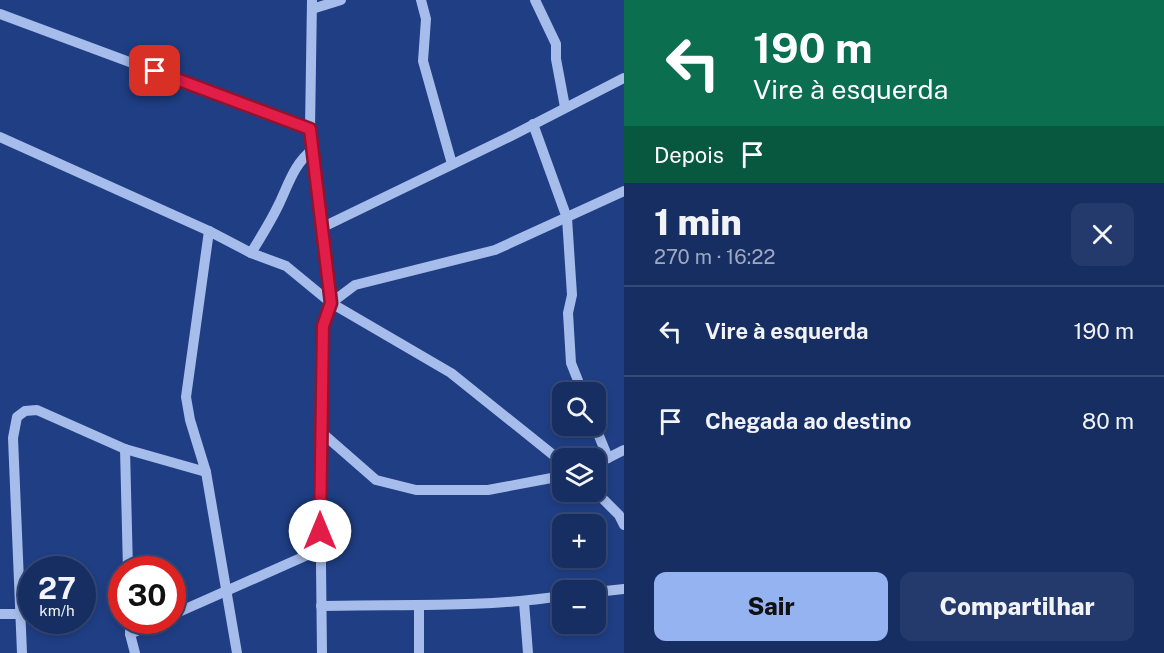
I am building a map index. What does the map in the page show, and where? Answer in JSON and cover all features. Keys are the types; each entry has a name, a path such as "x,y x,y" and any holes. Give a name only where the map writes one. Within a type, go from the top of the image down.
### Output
{"street":[{"path":"322,653 323,326 331,303 310,129 312,4 341,0"},
{"path":"421,0 426,19 423,61 452,165"},
{"path":"537,0 556,44 556,59 565,107"},
{"path":"0,14 310,129"},
{"path":"321,228 624,78"},
{"path":"533,124 567,218 572,295 568,313 571,363 579,382"},
{"path":"0,137 209,231 251,253 286,266 331,303 451,373 552,454"},
{"path":"251,253 278,205 295,168 313,149"},
{"path":"331,303 355,285 495,250 624,191"},
{"path":"209,231 186,397 190,420 206,472 237,653"},
{"path":"18,556 14,438 17,417 25,411 37,410 125,448 206,472"},
{"path":"321,432 375,480 416,490 488,490 552,478"},
{"path":"600,436 608,458 624,450"},
{"path":"125,448 128,556"},
{"path":"606,502 619,514 624,525"},
{"path":"186,609 321,549"},
{"path":"606,591 624,589"},
{"path":"321,606 419,606 524,602 552,598"},
{"path":"524,602 528,653"},
{"path":"419,606 419,653"},
{"path":"0,614 18,614"},
{"path":"21,634 22,653"},
{"path":"130,634 135,653"}],"route":[{"path":"155,71 310,129 331,303 323,326 320,531"}]}
